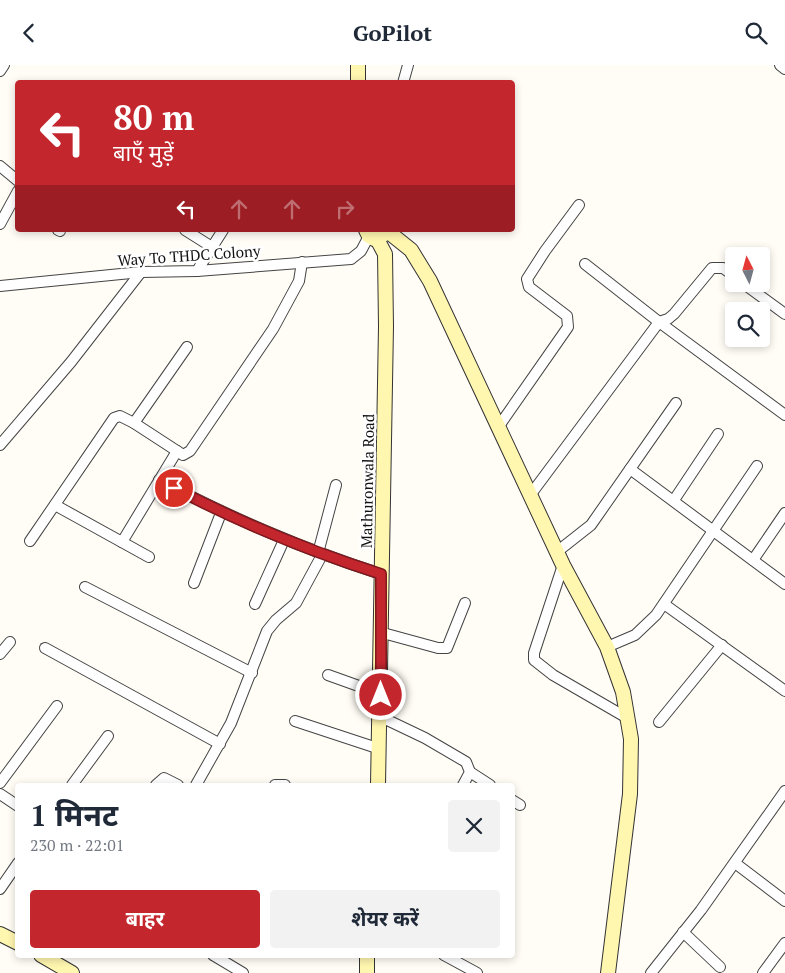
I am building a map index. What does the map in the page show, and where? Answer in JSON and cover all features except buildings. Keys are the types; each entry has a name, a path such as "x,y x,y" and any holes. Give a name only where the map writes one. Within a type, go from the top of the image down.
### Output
{"main road":[{"path":"358,65 358,80"},
{"path":"377,233 411,250 422,266 563,565 607,647 623,692 629,719 630,794 608,973"},
{"name":"Mathuronwala Road","path":"377,233 385,254 386,326 381,574 381,717 378,783"},
{"path":"0,934 15,942"},
{"path":"47,958 72,973"},
{"path":"367,958 367,973"}],"street":[{"path":"0,71 4,65"},
{"path":"404,80 408,65"},
{"path":"780,65 785,69"},
{"path":"0,166 15,178"},
{"path":"0,224 15,198"},
{"path":"499,427 568,327 567,316 529,287 528,279 545,251 579,205"},
{"path":"188,232 212,247"},
{"path":"197,271 222,232"},
{"name":"Way To THDC Colony","path":"2,289 141,272 197,271 351,259 377,233"},
{"path":"30,541 114,418 120,416 134,423 183,455 190,451 273,329 299,281 302,262"},
{"path":"585,264 659,322 785,415"},
{"path":"530,494 659,322 668,319 674,314 712,269 722,268 725,270"},
{"path":"0,445 76,355 141,272"},
{"path":"757,293 785,313"},
{"path":"134,423 187,347"},
{"path":"558,551 591,525 676,403"},
{"path":"674,500 718,434"},
{"path":"122,542 177,451"},
{"path":"607,647 636,635 651,621 712,529 757,466"},
{"path":"630,469 674,500 785,585"},
{"path":"159,480 221,513 284,540 381,574"},
{"path":"197,783 220,744 252,673 267,631 276,620 296,603 320,554 336,485"},
{"path":"55,505 149,557"},
{"path":"194,583 221,513"},
{"path":"752,559 785,513"},
{"path":"256,604 284,540"},
{"path":"563,565 534,653 534,660 553,675 629,719"},
{"path":"85,587 252,673"},
{"path":"382,633 438,648 447,648 465,603"},
{"path":"664,604 785,691"},
{"path":"0,654 10,642"},
{"path":"659,722 722,645"},
{"path":"45,648 220,744"},
{"path":"328,675 381,695"},
{"path":"0,783 57,707"},
{"path":"381,717 449,751 466,762 470,772 487,783"},
{"path":"295,721 380,749"},
{"path":"73,783 108,736"},
{"path":"464,783 470,772"},
{"path":"158,783 164,778 174,783"},
{"path":"651,973 735,863 784,793"},
{"path":"0,794 15,804"},
{"path":"735,863 785,901"},
{"path":"0,889 15,867"},
{"path":"683,932 720,967"},
{"path":"763,973 785,943"},
{"path":"218,958 244,973"},
{"path":"462,959 477,973"}],"route":[{"path":"174,488 238,521 322,555 381,574 381,695"}]}
